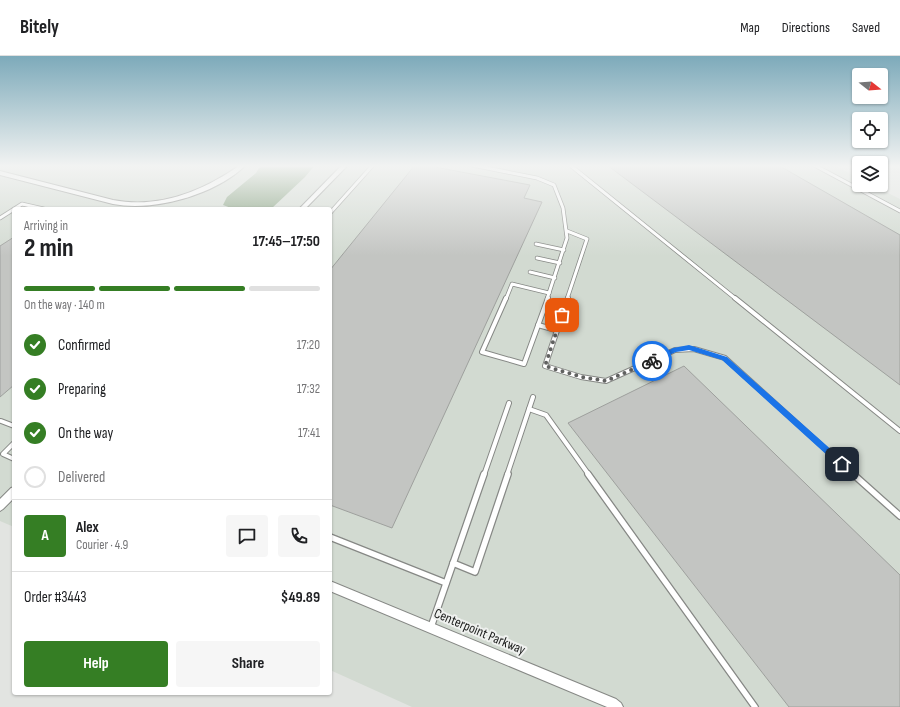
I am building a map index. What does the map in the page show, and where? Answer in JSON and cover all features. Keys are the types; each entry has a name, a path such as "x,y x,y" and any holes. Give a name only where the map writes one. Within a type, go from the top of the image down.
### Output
{"street":[{"path":"89,195 111,201 137,204 168,201 188,195"},
{"path":"304,207 315,195"},
{"path":"0,506 12,493"},
{"name":"Centerpoint Parkway","path":"332,587 612,703 617,707"}],"lane":[{"path":"332,211 346,195"},
{"path":"550,293 512,284 482,352 524,364 550,293 564,250 567,231 563,208 558,195"},
{"path":"608,195 900,431"},
{"path":"871,195 900,211"},
{"path":"17,207 22,204 35,207"},
{"path":"0,218 12,210"},
{"path":"567,231 587,239 545,366 594,380 606,381 675,350 684,348 695,348 725,358 900,516"},
{"path":"536,244 564,250"},
{"path":"537,258 560,263"},
{"path":"530,272 555,278"},
{"path":"538,325 556,330"},
{"path":"453,563 475,572 533,397"},
{"path":"431,627 509,403"},
{"path":"529,409 546,415 755,707"},
{"path":"1,421 12,425"},
{"path":"1,455 12,445"},
{"path":"1,455 12,458"},
{"path":"332,538 446,583"}],"shaded area":[{"path":"0,195 893,195 900,199 900,707 412,707 332,671 332,207 12,207 12,526 0,521"},
{"path":"229,195 285,195 273,207 228,207 223,205"}],"building":[{"path":"390,195 525,195 524,198 542,202 392,528 332,506 332,268"},
{"path":"647,195 831,195 900,235 900,385"},
{"path":"12,238 12,387 0,397 0,246"},
{"path":"684,366 900,575 900,707 789,707 568,423"}],"way so far":[{"path":"562,315 545,366 594,380 606,381 652,361"}],"route":[{"path":"652,361 675,350 684,348 695,348 725,358 842,464"}]}
